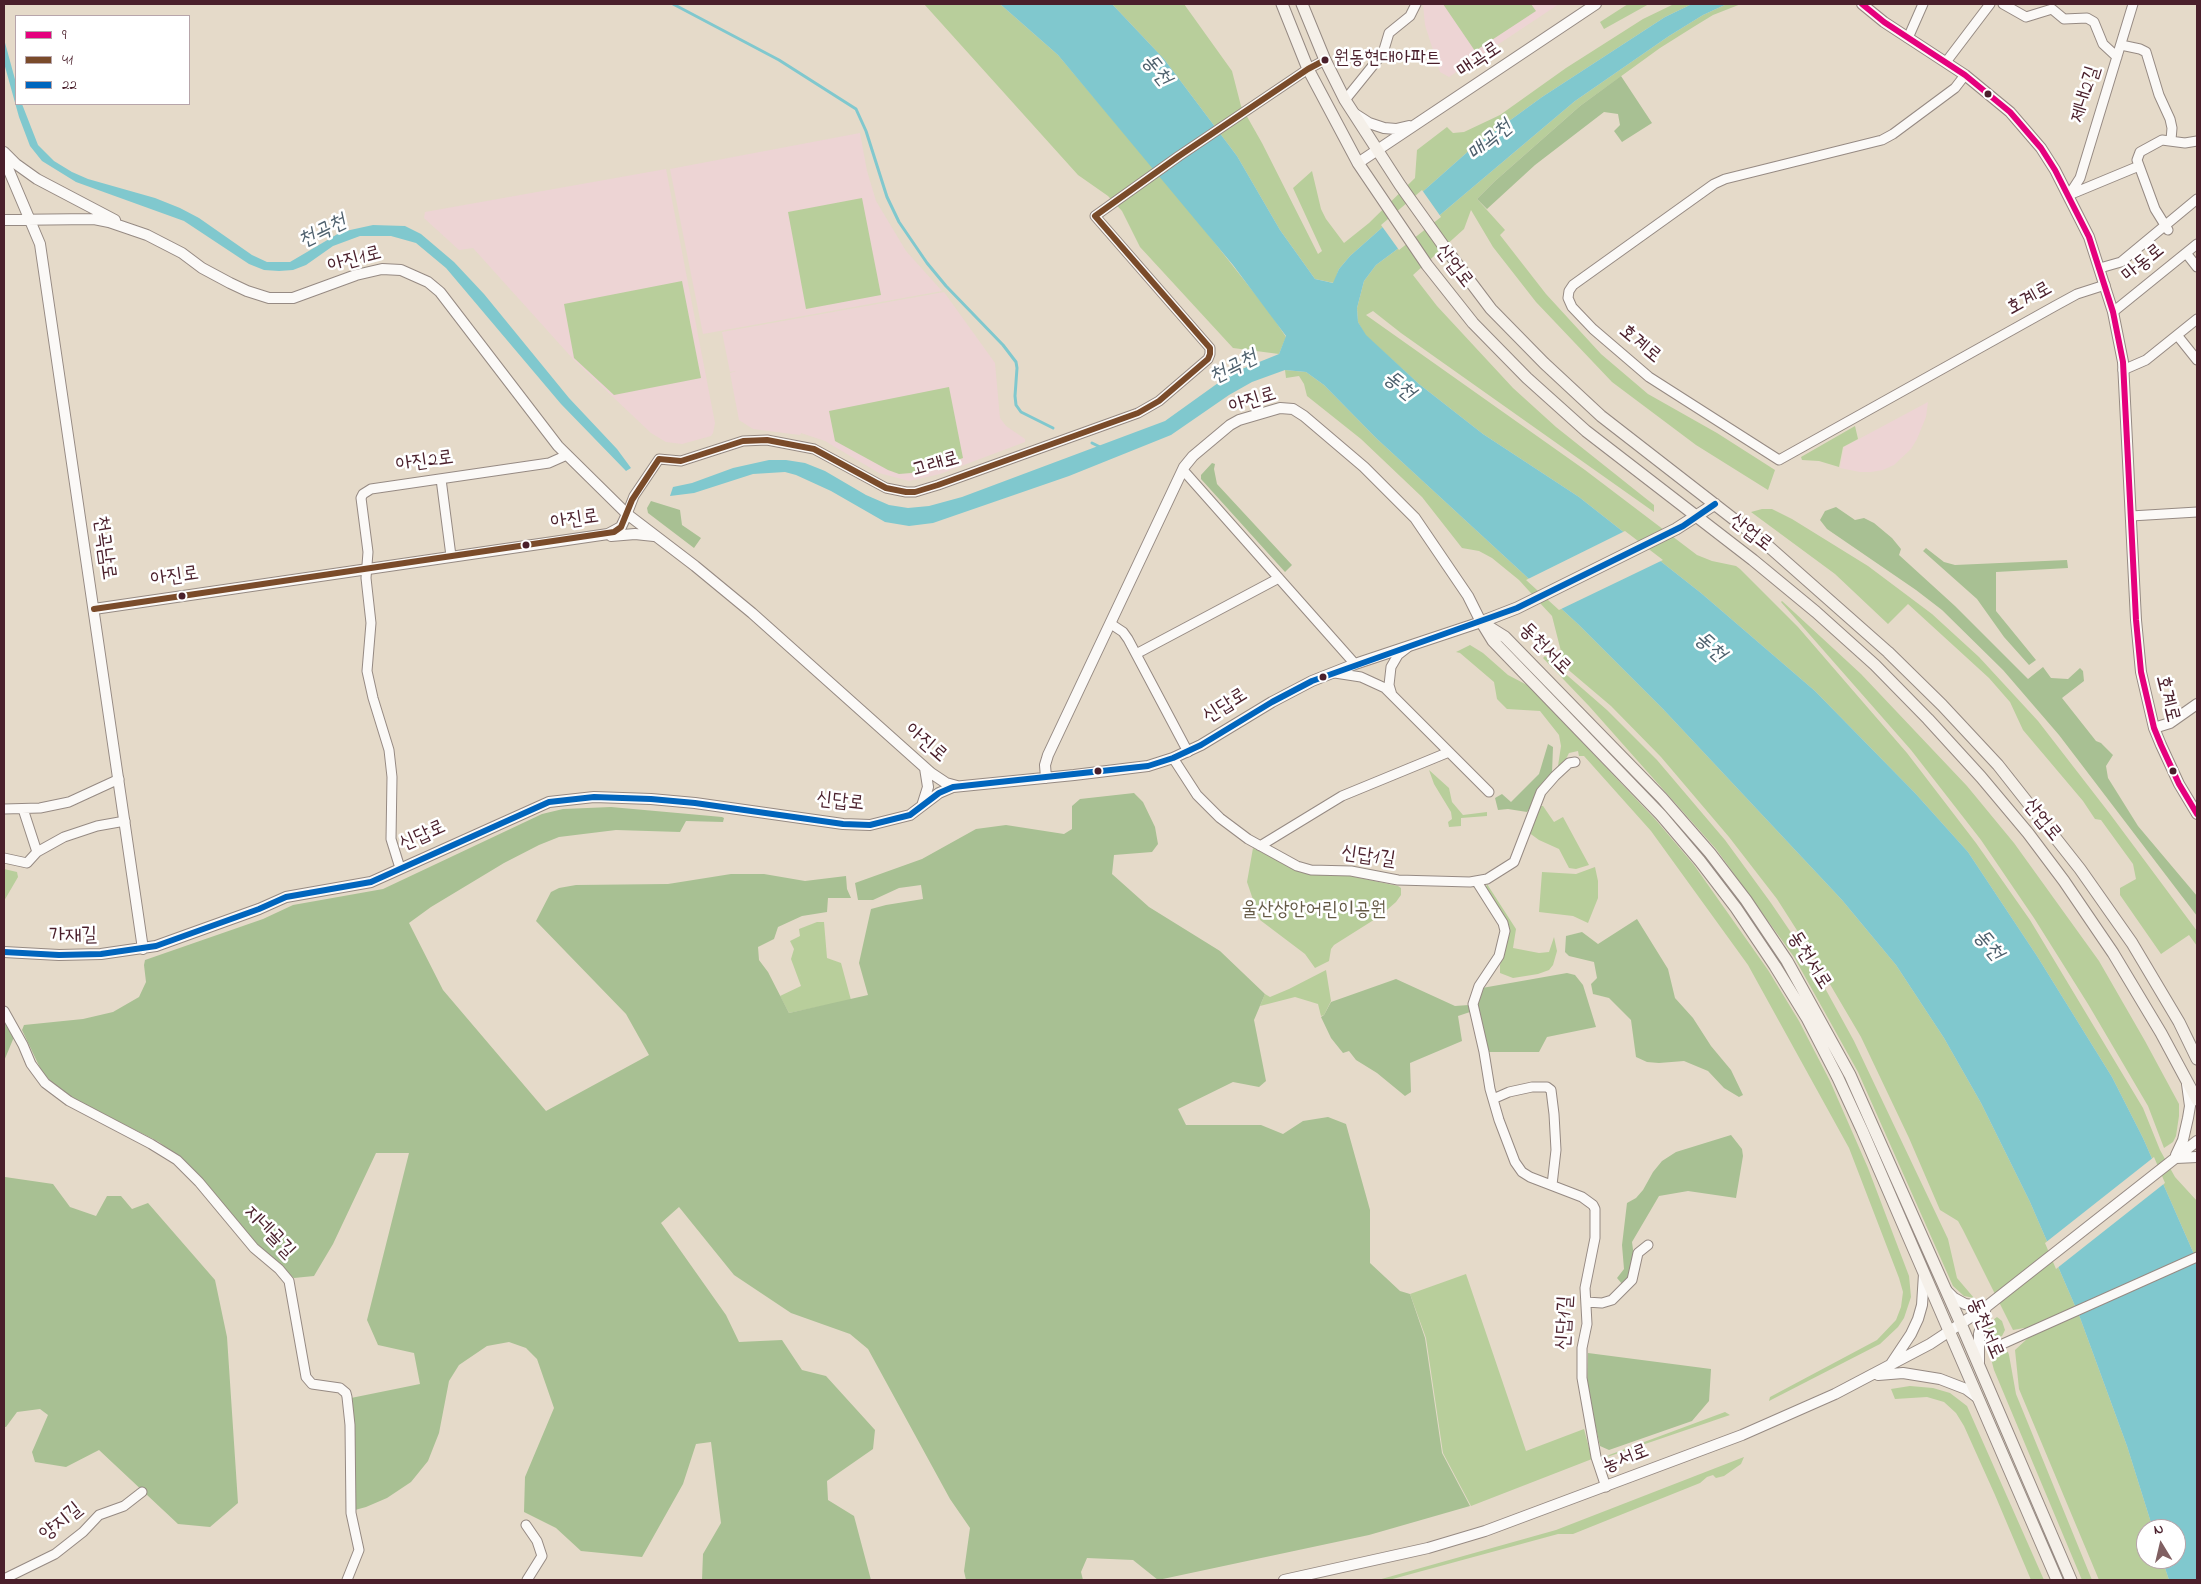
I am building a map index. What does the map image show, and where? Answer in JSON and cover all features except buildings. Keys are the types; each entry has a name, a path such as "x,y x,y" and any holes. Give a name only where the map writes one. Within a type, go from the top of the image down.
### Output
{"main road":[{"name":"산업로","path":"1282,4 1308,69 1358,163 1381,200 1427,265 1474,324 1527,378 1586,431 1753,560 1809,606 1875,665 1981,777 2028,833 2075,897 2118,961 2161,1033 2197,1100"},
{"name":"산업로","path":"1302,4 1325,60 1345,100 1400,185 1491,309 1544,363 1601,416 1767,545 1888,652 1998,765 2080,869 2126,936 2194,1049 2197,1059"},
{"name":"신답로","path":"1482,622 1517,608 1683,526 1715,504"},
{"name":"동천서로","path":"1482,622 1493,641 1661,815 1700,861 1760,944 1807,1018 1838,1078 1924,1271 2057,1580"},
{"name":"동천서로","path":"1482,622 1505,636 1662,798 1710,853 1787,961 1850,1075 1962,1324 2071,1580"}],"street":[{"path":"1345,100 1383,52 1389,33 1410,16 1416,4"},
{"name":"매곡로","path":"1358,163 1596,4"},
{"name":"호계로","path":"1862,4 1884,22 1965,75 2010,112 2050,163 2069,195 2089,237 2113,312 2123,370 2136,620 2141,668 2154,728 2178,784 2197,814"},
{"path":"1908,38 1923,4"},
{"path":"1946,62 1990,4"},
{"path":"2003,4 2015,7 2026,17 2052,9 2064,19 2087,18 2094,22 2103,44 2117,57"},
{"name":"제내2길","path":"2069,195 2080,178 2133,4"},
{"path":"2121,45 2146,52 2159,95 2170,119 2172,128 2171,140"},
{"path":"1308,69 1325,60"},
{"name":"고래로","path":"627,514 634,496 659,459 681,461 743,441 767,440 814,449 886,488 915,492 1138,413 1159,401 1208,359 1210,351 1207,343 1095,216 1308,69"},
{"name":"호계로","path":"1965,75 1955,88 1882,140 1714,184 1574,285 1569,291 1568,298 1572,307 1600,336 1649,377 1779,460 2077,294 2105,285"},
{"path":"1353,112 1369,123 1384,128 1396,129 1415,125"},
{"path":"2166,228 2155,209 2137,160 2140,152 2162,140 2185,143 2197,141"},
{"path":"4,152 16,164 38,179 128,228"},
{"name":"천곡남로","path":"4,159 32,220 40,244 144,949"},
{"path":"2069,195 2139,166"},
{"path":"2100,268 2121,262 2166,228 2197,199"},
{"name":"아진1로","path":"4,220 94,219 128,228 147,235 182,253 202,268 247,292 269,298 293,298 382,269 401,270 421,278 440,292 567,455 627,514"},
{"name":"마동로","path":"2113,312 2197,244"},
{"path":"2186,253 2197,267"},
{"path":"2123,370 2146,360 2197,319"},
{"path":"2177,335 2197,360"},
{"name":"아진로","path":"1046,778 1045,765 1048,755 1183,470 1189,460 1235,422 1280,408 1298,411 1358,462 1415,518 1468,596 1482,622"},
{"name":"아진2로","path":"367,569 368,548 361,502 363,494 371,489 550,463 567,455"},
{"path":"1183,470 1355,664"},
{"path":"441,479 451,556"},
{"path":"2131,516 2197,512"},
{"name":"아진로","path":"94,608 614,532 621,527 627,514 695,566 752,614 925,768 946,783 958,786"},
{"path":"583,537 636,534 655,536"},
{"path":"367,569 366,585 371,623 367,671 389,750 392,777 391,839 400,868"},
{"path":"1136,654 1279,578"},
{"name":"신답로","path":"144,949 259,909 286,897 364,883 542,804 601,796 695,803 870,826 910,815 943,790 958,786 1148,766 1188,752 1272,702 1332,673 1482,622"},
{"path":"1111,624 1123,632 1188,752"},
{"path":"1393,695 1389,685 1391,667 1398,655 1411,645"},
{"path":"1332,673 1361,677 1393,695 1489,792"},
{"path":"2154,728 2170,723 2197,704"},
{"path":"1260,846 1342,796 1449,752"},
{"name":"신답1길","path":"1173,758 1197,796 1234,829 1260,846 1304,869 1352,871 1398,880 1477,882 1487,879 1514,862 1541,792 1555,776 1569,764 1575,762"},
{"path":"922,806 928,787 925,768"},
{"path":"4,809 23,809 69,802 118,779"},
{"path":"23,809 37,852"},
{"path":"4,858 27,863 37,852 64,836 96,826 125,821"},
{"name":"신답1길","path":"1477,882 1503,922 1506,931 1499,956 1479,986 1473,1004 1493,1099 1518,1168 1530,1177 1590,1201 1595,1209 1595,1238 1585,1288 1587,1324 1582,1348 1582,1388 1596,1457 1606,1486"},
{"name":"가재길","path":"4,952 58,955 101,954 144,949"},
{"name":"지네골길","path":"4,1011 31,1064 45,1083 69,1101 151,1144 177,1160 199,1182 254,1248 279,1269 289,1281 306,1377 312,1384 340,1388 348,1397 351,1513 359,1550 347,1580"},
{"path":"2187,1080 2189,1095 2188,1118 2183,1140 2175,1158 2197,1157"},
{"path":"1493,1099 1509,1092 1532,1088 1547,1087 1551,1090 1556,1150 1552,1185"},
{"name":"농서로","path":"1284,1580 1456,1539 1503,1524 1793,1414 1872,1376 1962,1324 2197,1142"},
{"path":"1586,1302 1607,1303 1612,1300 1632,1280 1638,1254 1648,1244"},
{"path":"1998,1346 2197,1257"},
{"path":"1889,1366 1901,1350 1918,1320 1924,1289 1924,1271"},
{"path":"1946,1289 1954,1298 1965,1304 1986,1307 1979,1334 1979,1364"},
{"path":"1872,1376 1889,1373 1922,1375 1954,1384 1966,1389 1978,1398"},
{"name":"양지길","path":"4,1579 55,1554 99,1516 124,1506 142,1492"},
{"path":"526,1525 534,1535 542,1556 527,1580"}],"shaded area":[{"path":"1423,4 1559,4 1449,77 1440,72 1425,25"},
{"path":"860,133 867,171 876,201 906,251 942,291 703,334 670,169"},
{"path":"666,169 715,423 711,436 682,444 666,442 651,433 574,360 473,248 459,250 424,218 425,212"},
{"path":"944,292 995,363 1000,418 1006,426 1025,439 1025,442 940,474 909,481 879,473 825,441 801,433 800,435 753,429 739,420 730,373 736,371 730,372 722,332"},
{"path":"1928,402 1926,417 1917,439 1911,449 1894,465 1883,470 1871,472 1840,468 1844,447"}],"green space":[{"path":"924,4 1000,4 1058,55 1185,205 1270,313 1286,337 1279,354 1233,348 1140,247 1122,211 1108,196 1078,175"},
{"path":"1112,4 1184,4 1232,71 1241,106 1262,143 1318,254 1322,251 1293,188 1312,171 1321,209 1344,243 1369,223 1415,178 1417,150 1447,127 1453,133 1464,132 1500,115 1566,68 1643,19 1674,4 1692,4 1665,17 1542,97 1472,148 1350,256 1339,269 1334,283 1315,279 1280,230 1237,156 1164,59"},
{"path":"1443,4 1531,4 1536,11 1475,51"},
{"path":"1628,4 1649,4 1604,29 1600,22"},
{"path":"1727,4 1741,4 1713,15 1660,48 1580,106 1477,199 1505,230 1500,235 1546,294 1601,354 1648,394 1717,433 1775,470 1768,490 1696,445 1612,382 1536,302 1493,247 1471,210 1464,229 1413,275 1437,306 1513,388 1556,427 1654,505 1654,512 1401,333 1373,311 1366,315 1585,470 1697,555 1712,561 1736,566 1798,627 1907,753 1976,843 2030,920 2143,1108 2160,1150 2175,1177 2197,1201 2197,1261 2143,1138 2112,1077 2037,956 1968,852 1915,793 1815,691 1701,593 1579,497 1483,434 1419,384 1365,335 1358,322 1357,308 1364,281 1376,265 1415,236 1575,101 1669,36 1703,15"},
{"path":"1621,76 1652,123 1622,142 1614,131 1620,125 1618,114 1604,112 1535,165 1487,209 1477,199 1580,106"},
{"path":"862,198 881,295 806,309 788,212"},
{"path":"682,281 701,378 614,395 574,358 564,304"},
{"path":"1285,370 1306,372 1324,385 1376,438 1579,625 1663,709 1842,900 1896,965 1944,1038 1981,1103 2030,1202 2079,1315 2127,1446 2150,1519 2136,1519 2136,1569 2165,1569 2169,1580 2099,1580 2019,1389 2015,1350 2028,1338 2024,1328 2013,1330 1958,1221 1940,1210 1909,1138 1861,1037 1777,899 1729,837 1661,757 1611,706 1565,667 1552,616 1519,580 1492,558 1479,551 1462,548 1422,497 1361,439 1307,396 1304,384 1299,376 1286,378"},
{"path":"949,387 963,458 923,472 899,474 835,441 829,411"},
{"path":"1855,426 1858,439 1843,447 1839,467 1819,461 1802,460 1801,457"},
{"path":"1212,463 1215,464 1217,484 1292,565 1285,572 1201,479 1201,475"},
{"path":"651,501 680,510 682,525 701,538 694,548 648,513 647,508"},
{"path":"1836,507 1855,520 1864,518 1874,523 1892,538 1901,549 1899,555 1955,606 2028,679 2043,667 2051,678 2068,679 2080,668 2083,671 2084,681 2062,698 2096,741 2101,743 2113,755 2106,766 2108,778 2138,826 2197,896 2197,916 2059,735 2003,670 1942,610 1827,529 1820,520 1825,511"},
{"path":"1772,509 1792,519 1868,566 1932,614 1979,657 2038,721 2110,814 2197,931 2197,946 2189,935 2161,954 2120,895 2120,888 2136,879 2133,864 2101,820 2095,819 2083,801 2023,730 2010,702 1989,678 1908,604 1888,624 1835,574 1751,512"},
{"path":"1926,548 1944,562 1955,565 2067,560 2068,568 1996,572 1996,611 2036,660 2029,665 2004,637 1977,599 1923,551"},
{"path":"1782,601 1861,674 1967,786 2014,843 2099,961 2179,1104 2176,1136 2173,1142 2164,1148 2148,1106 2088,1004 2034,918 1981,840 1911,750"},
{"path":"1470,645 1483,653 1508,675 1529,686 1655,819 1694,865 1768,970 1799,1021 1830,1081 1868,1168 1909,1276 1911,1297 1904,1318 1898,1327 1880,1344 1769,1401 1770,1397 1877,1340 1896,1320 1901,1307 1903,1292 1899,1278 1849,1148 1748,965 1651,831 1584,756 1579,756 1578,751 1569,753 1565,761 1558,766 1561,746 1559,735 1540,711 1507,709 1497,699 1494,682 1460,653 1456,652"},
{"path":"1545,656 1607,710 1657,760 1725,840 1809,959 1854,1041 1948,1239 1957,1278 1974,1298 1964,1296 1953,1286 1858,1072 1794,957 1716,849 1589,706 1543,658"},
{"path":"1548,744 1553,747 1552,773 1527,812 1508,809 1498,810 1495,798 1502,794 1511,802 1539,774"},
{"path":"1429,770 1449,788 1452,802 1463,815 1487,812 1487,816 1461,818 1461,826 1449,827 1448,822 1452,819 1451,812 1434,784"},
{"path":"1134,793 1143,802 1155,827 1158,844 1152,852 1114,855 1112,874 1149,907 1220,951 1265,994 1254,1020 1266,1081 1259,1087 1233,1082 1178,1109 1186,1125 1261,1125 1283,1134 1303,1121 1328,1117 1346,1124 1370,1210 1370,1263 1400,1291 1410,1294 1425,1338 1442,1453 1470,1506 1369,1535 1158,1580 1133,1560 1087,1558 1081,1572 1083,1580 966,1580 964,1571 970,1528 950,1499 868,1349 850,1334 791,1313 734,1275 679,1207 661,1223 726,1315 739,1342 782,1340 802,1370 826,1376 875,1430 873,1449 827,1481 828,1500 854,1516 871,1580 702,1580 703,1554 721,1523 711,1442 696,1444 683,1484 642,1557 581,1551 556,1528 524,1512 525,1477 554,1408 537,1359 526,1348 509,1342 487,1346 459,1365 449,1381 439,1433 428,1461 411,1482 387,1498 355,1510 351,1398 420,1384 414,1353 378,1345 367,1320 409,1153 376,1153 333,1244 314,1276 294,1278 256,1247 178,1157 159,1142 76,1100 56,1087 42,1072 22,1030 24,1025 83,1019 113,1012 139,997 146,982 145,960 263,919 293,905 383,889 542,814 563,809 611,807 724,818 723,822 686,821 680,832 616,830 559,837 504,863 431,907 409,923 443,990 546,1111 649,1055 626,1014 536,921 551,892 559,888 576,885 668,884 731,874 764,874 805,881 846,876 847,889 851,898 828,898 827,912 802,916 778,927 774,939 758,947 759,960 768,972 789,1013 868,995 859,963 871,909 923,899 921,885 899,888 873,900 858,900 855,883 922,859 976,829 1006,825 1064,834 1072,829 1072,806 1080,799"},
{"path":"1539,806 1543,806 1554,822 1563,817 1589,865 1576,869 1569,868 1559,849 1539,840 1528,832"},
{"name":"울산상안어린이공원","path":"1253,848 1296,870 1341,874 1398,886 1401,888 1401,895 1380,916 1334,945 1331,949 1329,961 1315,968 1305,954 1260,920 1247,882"},
{"path":"1595,867 1598,881 1598,898 1588,923 1573,916 1539,912 1542,872 1576,874"},
{"path":"4,869 17,872 18,877 4,901"},
{"path":"1487,884 1516,929 1513,948 1539,953 1549,952 1554,937 1557,951 1553,965 1549,970 1538,974 1513,978 1500,973 1508,926 1485,890"},
{"path":"1637,919 1668,969 1675,998 1693,1018 1711,1046 1731,1070 1743,1095 1739,1097 1724,1088 1708,1071 1684,1061 1647,1062 1636,1057 1631,1020 1609,998 1593,994 1591,984 1597,978 1594,962 1569,956 1565,952 1566,936 1582,932 1598,944"},
{"path":"817,922 824,922 827,958 841,963 851,1000 789,1013 780,996 801,986 791,959 794,949 790,941 800,936 799,929"},
{"path":"1326,970 1331,1001 1324,1015 1321,1016 1318,1004 1295,997 1260,1006 1265,994 1270,997"},
{"path":"1567,973 1575,975 1583,985 1596,1027 1547,1037 1539,1052 1487,1052 1477,1004 1482,988"},
{"path":"1396,979 1455,1006 1469,1005 1470,1012 1458,1016 1462,1041 1410,1063 1411,1092 1405,1096 1377,1073 1356,1060 1349,1051 1343,1053 1331,1038 1321,1017 1331,1002"},
{"path":"4,1020 14,1037 4,1061"},
{"path":"1731,1135 1742,1149 1743,1156 1736,1198 1688,1191 1659,1196 1632,1242 1634,1257 1631,1274 1623,1285 1617,1278 1624,1269 1622,1245 1627,1203 1636,1198 1643,1190 1662,1161 1676,1152"},
{"path":"5,1177 53,1184 70,1207 96,1216 107,1196 121,1196 132,1209 148,1203 215,1280 227,1337 238,1503 210,1527 178,1524 99,1450 66,1467 35,1462 32,1452 48,1415 40,1409 17,1412 6,1427 4,1427"},
{"path":"1466,1274 1526,1451 1584,1429 1592,1459 1471,1506 1443,1453 1426,1338 1410,1294"},
{"path":"1997,1317 2002,1321 2005,1330 2002,1336 1995,1339 1992,1344 1996,1350 2008,1352 2016,1394 2092,1580 2082,1580 1994,1370 1985,1336 1986,1325"},
{"path":"1588,1353 1711,1369 1709,1401 1692,1421 1609,1450 1600,1446 1587,1387"},
{"path":"1910,1386 1933,1388 1950,1393 1967,1406 2044,1580 2031,1580 1995,1495 1964,1426 1956,1413 1944,1402 1927,1397 1895,1399 1891,1389"},
{"path":"1725,1412 1730,1415 1607,1457 1609,1455"},
{"path":"1744,1457 1741,1464 1724,1476 1716,1478 1713,1475 1707,1477 1700,1483 1573,1534 1558,1534 1389,1580 1378,1580 1556,1530"}],"water":[{"path":"1000,4 1112,4 1164,59 1237,156 1280,230 1315,279 1333,283 1339,269 1350,256 1472,148 1542,97 1665,17 1692,4 1727,4 1703,15 1669,36 1575,101 1415,236 1376,265 1364,281 1357,308 1358,322 1366,335 1419,384 1483,434 1579,497 1701,593 1815,691 1915,793 1968,852 2037,956 2112,1077 2143,1138 2197,1261 2197,1580 2169,1580 2165,1569 2186,1569 2186,1519 2150,1519 2127,1446 2079,1315 2030,1202 1981,1103 1944,1038 1896,965 1842,900 1663,709 1579,625 1376,438 1324,385 1306,372 1285,370 1252,382 1229,395 1171,435 1069,476 933,523 909,526 885,522 831,491 785,472 753,474 694,493 670,496 673,487 692,483 733,468 769,460 786,460 805,463 825,471 866,495 889,505 908,508 929,506 962,497 1165,421 1232,373 1279,354 1286,336 1233,265 1058,55"},
{"name":"천곡천","path":"4,39 15,79 15,103 4,63"},
{"name":"천곡천","path":"16,105 22,105 38,145 54,161 72,172 88,179 155,198 180,208 199,218 252,255 267,262 290,262 341,232 373,225 405,226 421,234 454,262 484,294 569,398 617,449 631,468 626,471 561,404 446,268 416,243 391,236 360,236 333,246 306,265 293,270 264,270 249,264 184,221 76,182 42,161 30,146"}],"pier":[{"path":"1422,190 1441,217 1399,250 1381,225"},
{"path":"1625,531 1663,560 1559,610 1526,580"},
{"path":"2154,1157 2165,1183 2056,1269 2045,1243"}],"waterway":[{"path":"673,4 779,60 856,109 866,131 887,197 899,222 927,263 946,286 1003,345 1016,362 1015,396 1016,405 1021,412 1053,428"},
{"path":"1092,443 1102,448"}],"transit line":[{"name":"9","path":"1862,4 1884,22 1965,75 2010,112 2041,148 2055,170 2089,237 2113,312 2123,362 2136,620 2141,672 2154,728 2179,784 2197,814"},
{"name":"41","path":"94,609 614,532 621,527 632,500 659,459 681,461 743,441 767,440 814,449 886,488 915,492 1138,413 1159,401 1208,359 1210,348 1095,216 1179,156 1308,69 1325,60"},
{"name":"22","path":"4,952 59,955 101,954 156,946 259,909 286,897 371,882 549,802 594,797 651,799 695,803 843,824 870,825 910,815 939,793 953,787 1148,766 1173,758 1201,745 1272,702 1312,681 1517,608 1683,526 1715,504"}],"place":[{"name":"원동현대아파트","path":"1325,60"}],"water label":[{"name":"동천","path":"1155,71"},
{"name":"매곡천","path":"1491,142"},
{"name":"동천","path":"1398,387"},
{"name":"동천","path":"1709,648"},
{"name":"동천","path":"1987,946"}]}
